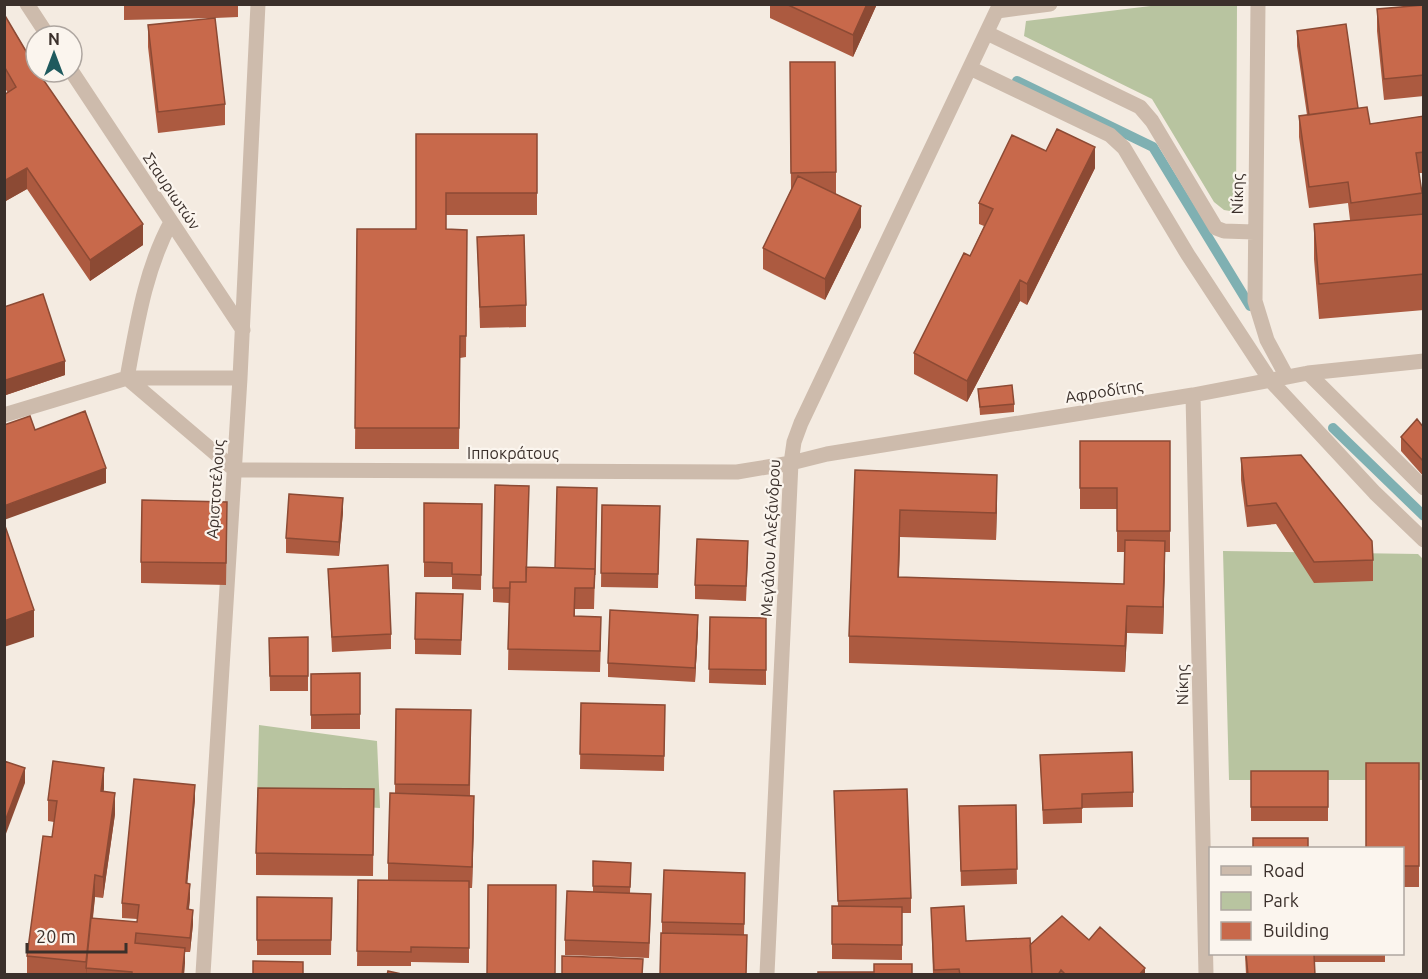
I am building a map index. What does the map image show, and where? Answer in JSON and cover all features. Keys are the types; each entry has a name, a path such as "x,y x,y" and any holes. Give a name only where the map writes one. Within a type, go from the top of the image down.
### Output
{"street":[{"path":"27,4 40,24"},
{"name":"Αριστοτέλους","path":"202,975 235,470 258,4"},
{"path":"999,8 1050,4"},
{"name":"Νίκης","path":"1258,4 1255,301 1267,340 1287,377"},
{"name":"Μεγάλου Αλεξάνδρου","path":"767,975 791,463 794,442 999,8"},
{"path":"987,33 1140,107 1152,121 1216,228 1224,231 1254,232"},
{"path":"970,68 1110,135 1119,142 1188,255 1270,380 1375,493 1424,540"},
{"name":"Σταυριωτών","path":"80,84 243,330"},
{"path":"127,378 148,278 159,245 171,222"},
{"name":"Αφροδίτης","path":"791,463 826,454 1308,373 1424,361"},
{"path":"1308,373 1424,488"},
{"path":"127,378 235,470"},
{"path":"4,415 127,378 240,378"},
{"name":"Νίκης","path":"1193,394 1206,975"},
{"name":"Ιπποκράτους","path":"235,470 737,472 791,463"}],"green space":[{"path":"1159,5 1237,5 1236,212 1224,210 1214,202 1152,99 1024,36 1026,21"},
{"path":"1223,551 1418,554 1423,559 1423,780 1229,780"},
{"path":"259,725 377,741 380,808 257,801"}],"building":[{"path":"786,4 867,4 853,35"},
{"path":"1424,5 1424,75 1384,79 1377,9"},
{"path":"4,14 24,48 24,84 46,84 143,224 90,260 27,168 4,181 4,95 16,87 4,66"},
{"path":"215,18 225,104 158,112 148,25"},
{"path":"1346,24 1358,108 1309,115 1297,31"},
{"path":"790,62 835,62 836,172 791,173"},
{"path":"1367,107 1370,124 1424,116 1424,152 1416,153 1422,193 1351,203 1348,182 1309,187 1299,116"},
{"path":"1057,129 1095,147 1027,284 1020,280 967,381 914,353 964,253 970,256 993,209 979,203 1012,135 1046,151"},
{"path":"416,134 537,134 537,193 446,193 446,229 467,230 466,336 460,336 459,428 355,428 357,229 416,229"},
{"path":"798,176 861,206 825,279 763,248"},
{"path":"1424,214 1424,274 1319,284 1314,224"},
{"path":"524,235 526,305 480,307 477,237"},
{"path":"43,294 65,361 6,380 4,376 4,307"},
{"path":"1012,385 1014,404 980,407 978,389"},
{"path":"85,411 106,468 4,506 4,425 30,416 35,430"},
{"path":"1417,419 1424,428 1424,462 1401,437"},
{"path":"1080,441 1170,441 1170,531 1117,531 1117,488 1080,488"},
{"path":"1301,455 1372,541 1373,560 1314,562 1276,503 1247,506 1241,458"},
{"path":"855,470 997,475 996,513 900,510 898,577 1124,584 1125,540 1165,541 1163,607 1127,606 1125,646 849,636"},
{"path":"495,485 529,486 526,582 510,582 510,588 493,588"},
{"path":"557,487 597,488 595,575 595,569 555,568"},
{"path":"289,494 343,498 339,542 286,538"},
{"path":"142,500 227,502 226,563 141,562"},
{"path":"424,503 482,504 481,575 452,574 452,563 424,562"},
{"path":"602,505 660,506 658,574 601,573"},
{"path":"4,523 34,610 4,621"},
{"path":"697,539 748,541 746,586 695,585"},
{"path":"388,565 391,634 332,637 328,569"},
{"path":"526,567 595,569 594,588 575,588 574,616 601,617 600,651 508,649 510,582 526,582"},
{"path":"416,593 463,594 461,640 415,639"},
{"path":"610,610 698,615 695,668 608,663"},
{"path":"710,617 766,618 766,670 709,669"},
{"path":"308,637 308,676 270,676 269,638"},
{"path":"360,673 360,714 311,715 311,674"},
{"path":"581,703 665,705 664,756 580,754"},
{"path":"396,709 471,710 469,785 395,784"},
{"path":"1132,752 1133,792 1082,794 1082,808 1043,810 1040,755"},
{"path":"4,761 25,768 4,824"},
{"path":"53,761 104,768 101,791 115,793 103,877 95,875 86,962 27,956 43,836 52,837 57,801 48,800"},
{"path":"1366,763 1419,763 1419,866 1404,866 1404,847 1366,847"},
{"path":"1251,771 1328,771 1328,807 1251,807"},
{"path":"134,779 195,785 186,883 190,884 187,909 193,910 190,938 136,933 135,943 185,948 182,975 132,975 132,972 86,968 91,918 137,922 139,905 122,903"},
{"path":"258,788 374,789 373,855 256,853"},
{"path":"907,789 911,898 838,901 834,791"},
{"path":"390,793 474,796 472,867 388,863"},
{"path":"1016,805 1017,869 961,871 959,806"},
{"path":"1253,838 1308,838 1308,847 1253,847"},
{"path":"593,861 631,863 630,887 593,886"},
{"path":"664,870 745,873 744,924 662,922"},
{"path":"358,880 469,881 469,948 411,947 411,952 357,951"},
{"path":"488,885 556,885 555,975 487,975"},
{"path":"567,891 651,894 649,943 565,940"},
{"path":"257,897 332,898 331,940 257,940"},
{"path":"832,906 902,907 902,945 832,944"},
{"path":"964,906 966,941 1030,938 1032,975 960,975 959,969 934,970 931,908"},
{"path":"1062,916 1089,940 1100,927 1145,968 1139,975 1066,975 1061,970 1058,975 1032,975 1030,945"},
{"path":"661,933 747,935 746,975 660,975"},
{"path":"1246,955 1314,955 1315,975 1248,975"},
{"path":"562,956 643,959 642,975 562,975"},
{"path":"253,961 303,962 303,975 253,975"},
{"path":"874,964 912,964 912,975 818,975 818,972 874,972"},
{"path":"388,971 406,975 387,975"}],"waterway":[{"path":"1017,81 1153,147 1250,306"},
{"path":"1333,428 1424,516"}]}
